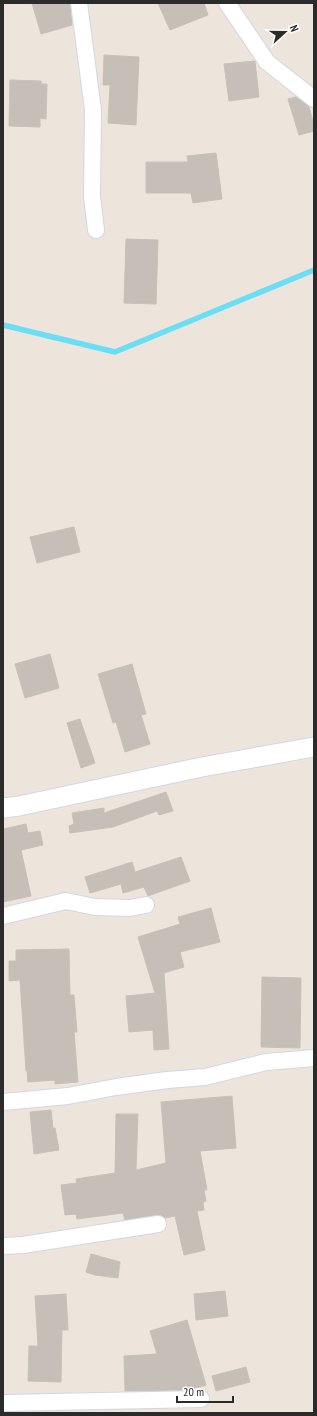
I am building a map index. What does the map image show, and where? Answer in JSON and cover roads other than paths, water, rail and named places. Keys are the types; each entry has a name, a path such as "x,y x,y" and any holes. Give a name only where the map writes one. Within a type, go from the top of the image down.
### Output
{"street":[{"path":"79,3 93,110 92,196 96,230"},
{"path":"227,3 267,62 314,99"},
{"path":"3,808 19,806 202,767 314,747"},
{"path":"3,916 66,901 95,907 130,908 146,906"},
{"path":"3,1102 68,1096 116,1087 205,1077 266,1062 314,1058"},
{"path":"3,1246 23,1245 158,1224"},
{"path":"3,1403 201,1399"}],"waterway":[{"path":"3,325 115,352 314,270"}]}
